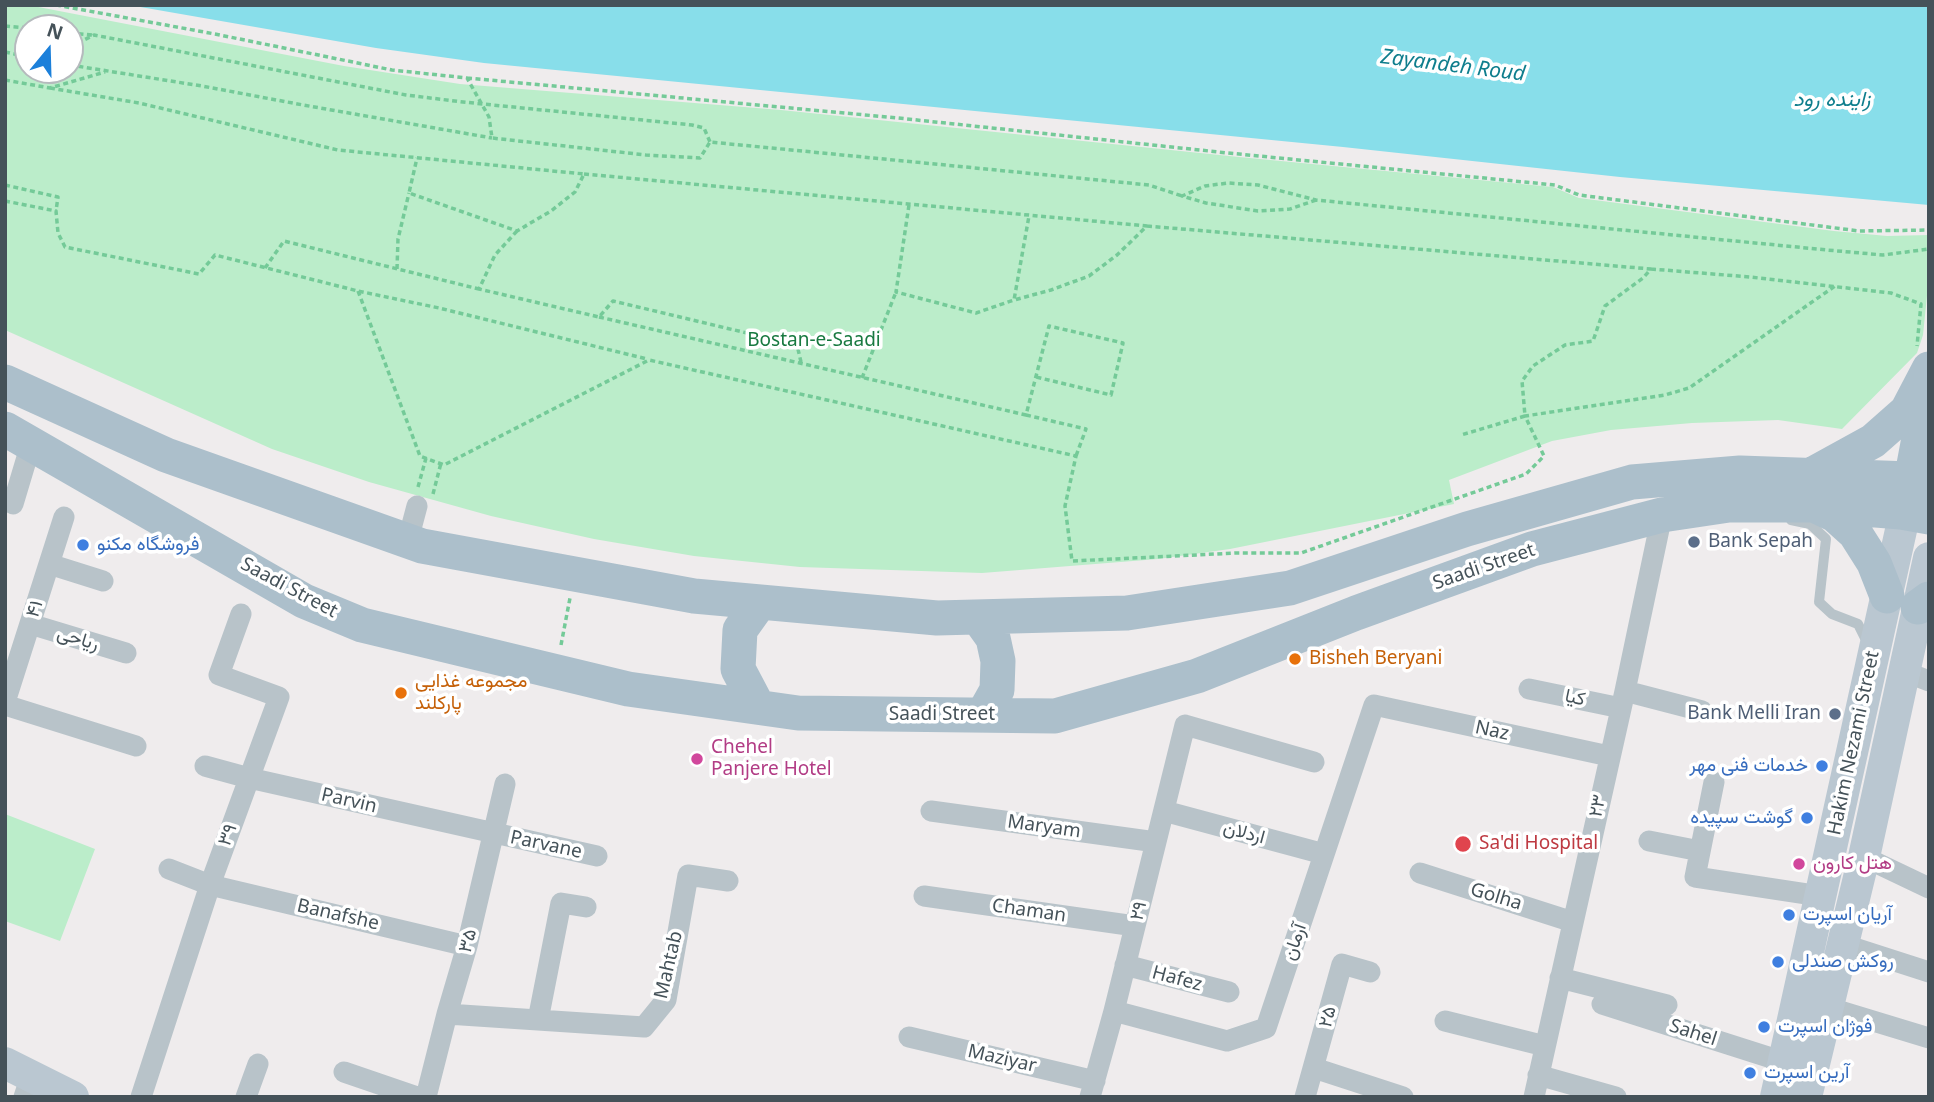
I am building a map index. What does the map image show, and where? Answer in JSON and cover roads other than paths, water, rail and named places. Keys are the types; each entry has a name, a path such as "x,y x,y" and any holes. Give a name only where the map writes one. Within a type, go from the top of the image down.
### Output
{"main road":[{"path":"1911,601 1874,563 1855,533 1835,515 1803,500 1908,411 1929,369"},
{"name":"Saadi Street","path":"5,382 166,456 422,546 694,596 937,618 1127,613 1290,588 1467,529 1632,482 1740,474 1803,500"},
{"path":"1918,497 1929,385"},
{"name":"Saadi Street","path":"18,436 304,601 362,625 628,689 798,713 1055,716 1197,676 1356,613 1532,549 1671,514 1729,505 1918,497"},
{"name":"Hakim Nezami Street","path":"1806,1097 1864,857 1916,676 1911,601 1918,497"},
{"name":"Hakim Nezami Street","path":"1776,1097 1870,667 1911,601 1929,558"},
{"path":"758,708 738,668 740,630 760,602"},
{"path":"978,617 993,638 998,661 997,691 983,715"},
{"path":"20,1079 73,1097"}],"street":[{"path":"13,504 18,436"},
{"path":"408,540 421,500"},
{"name":"۲۳","path":"1534,1097 1609,757 1671,514"},
{"name":"۴۱","path":"5,703 64,517"},
{"path":"49,564 103,582"},
{"name":"۳۹","path":"141,1097 210,885 279,697 219,675 241,614"},
{"name":"ریاحی","path":"30,624 126,653"},
{"name":"کیا","path":"1529,689 1702,711"},
{"path":"5,703 136,746"},
{"name":"Naz","path":"1374,705 1609,757"},
{"name":"آرمان","path":"1114,1011 1227,1041 1266,1028 1374,705"},
{"name":"۲۹","path":"1092,1089 1185,724 1314,762"},
{"name":"Parvin","path":"205,765 249,778 494,834"},
{"path":"1714,782 1695,877 1820,896"},
{"name":"۳۵","path":"426,1097 467,946 505,785"},
{"name":"Maryam","path":"931,811 1156,842"},
{"name":"اردلان","path":"1164,811 1324,855"},
{"name":"Parvane","path":"494,834 597,856"},
{"path":"1649,841 1700,851"},
{"path":"1864,857 1929,888"},
{"name":"Banafshe","path":"169,869 210,885 467,946"},
{"name":"Golha","path":"1420,873 1573,922"},
{"name":"Mahtab","path":"447,1014 644,1027 666,1000 688,875 728,881"},
{"name":"Chaman","path":"924,896 1135,926"},
{"path":"537,1020 561,903 586,907"},
{"path":"1842,944 1929,972"},
{"name":"۲۵","path":"1305,1097 1342,964 1370,972"},
{"name":"Hafez","path":"1125,965 1229,992"},
{"path":"1560,978 1667,1005"},
{"name":"Sahel","path":"1602,1004 1784,1062"},
{"path":"1827,1007 1929,1038"},
{"path":"1445,1021 1545,1046"},
{"name":"Maziyar","path":"909,1037 1092,1089"},
{"path":"246,1097 258,1064"},
{"path":"1314,1068 1403,1097"},
{"path":"344,1072 417,1097"},
{"path":"1538,1076 1616,1097"}],"lane":[{"path":"1803,500 1810,524 1826,539 1819,602 1832,614 1858,624 1868,641 1870,667"},
{"path":"1671,514 1732,516"}],"water":[{"name":"زاینده رود","path":"129,5 1929,5 1929,205 1620,177 1343,147 484,63 376,48"}],"place":[{"name":"Bank Sepah","path":"1694,542"},
{"name":"فروشگاه مکنو","path":"83,545"},
{"name":"Bisheh Beryani","path":"1295,659"},
{"name":"مجموعه غذایی پارکلند","path":"401,693"},
{"name":"Bank Melli Iran","path":"1835,714"},
{"name":"Chehel Panjere Hotel","path":"697,759"},
{"name":"خدمات فنی مهر","path":"1822,766"},
{"name":"گوشت سپیده","path":"1807,818"},
{"name":"Sa'di Hospital","path":"1463,844"},
{"name":"هتل کارون","path":"1799,864"},
{"name":"آریان اسپرت","path":"1789,915"},
{"name":"روکش صندلی","path":"1778,962"},
{"name":"فوژان اسپرت","path":"1764,1027"},
{"name":"آرین اسپرت","path":"1750,1073"}],"water label":[{"name":"Zayandeh Roud","path":"1453,66"}],"park label":[{"name":"Bostan-e-Saadi","path":"814,341"}]}
